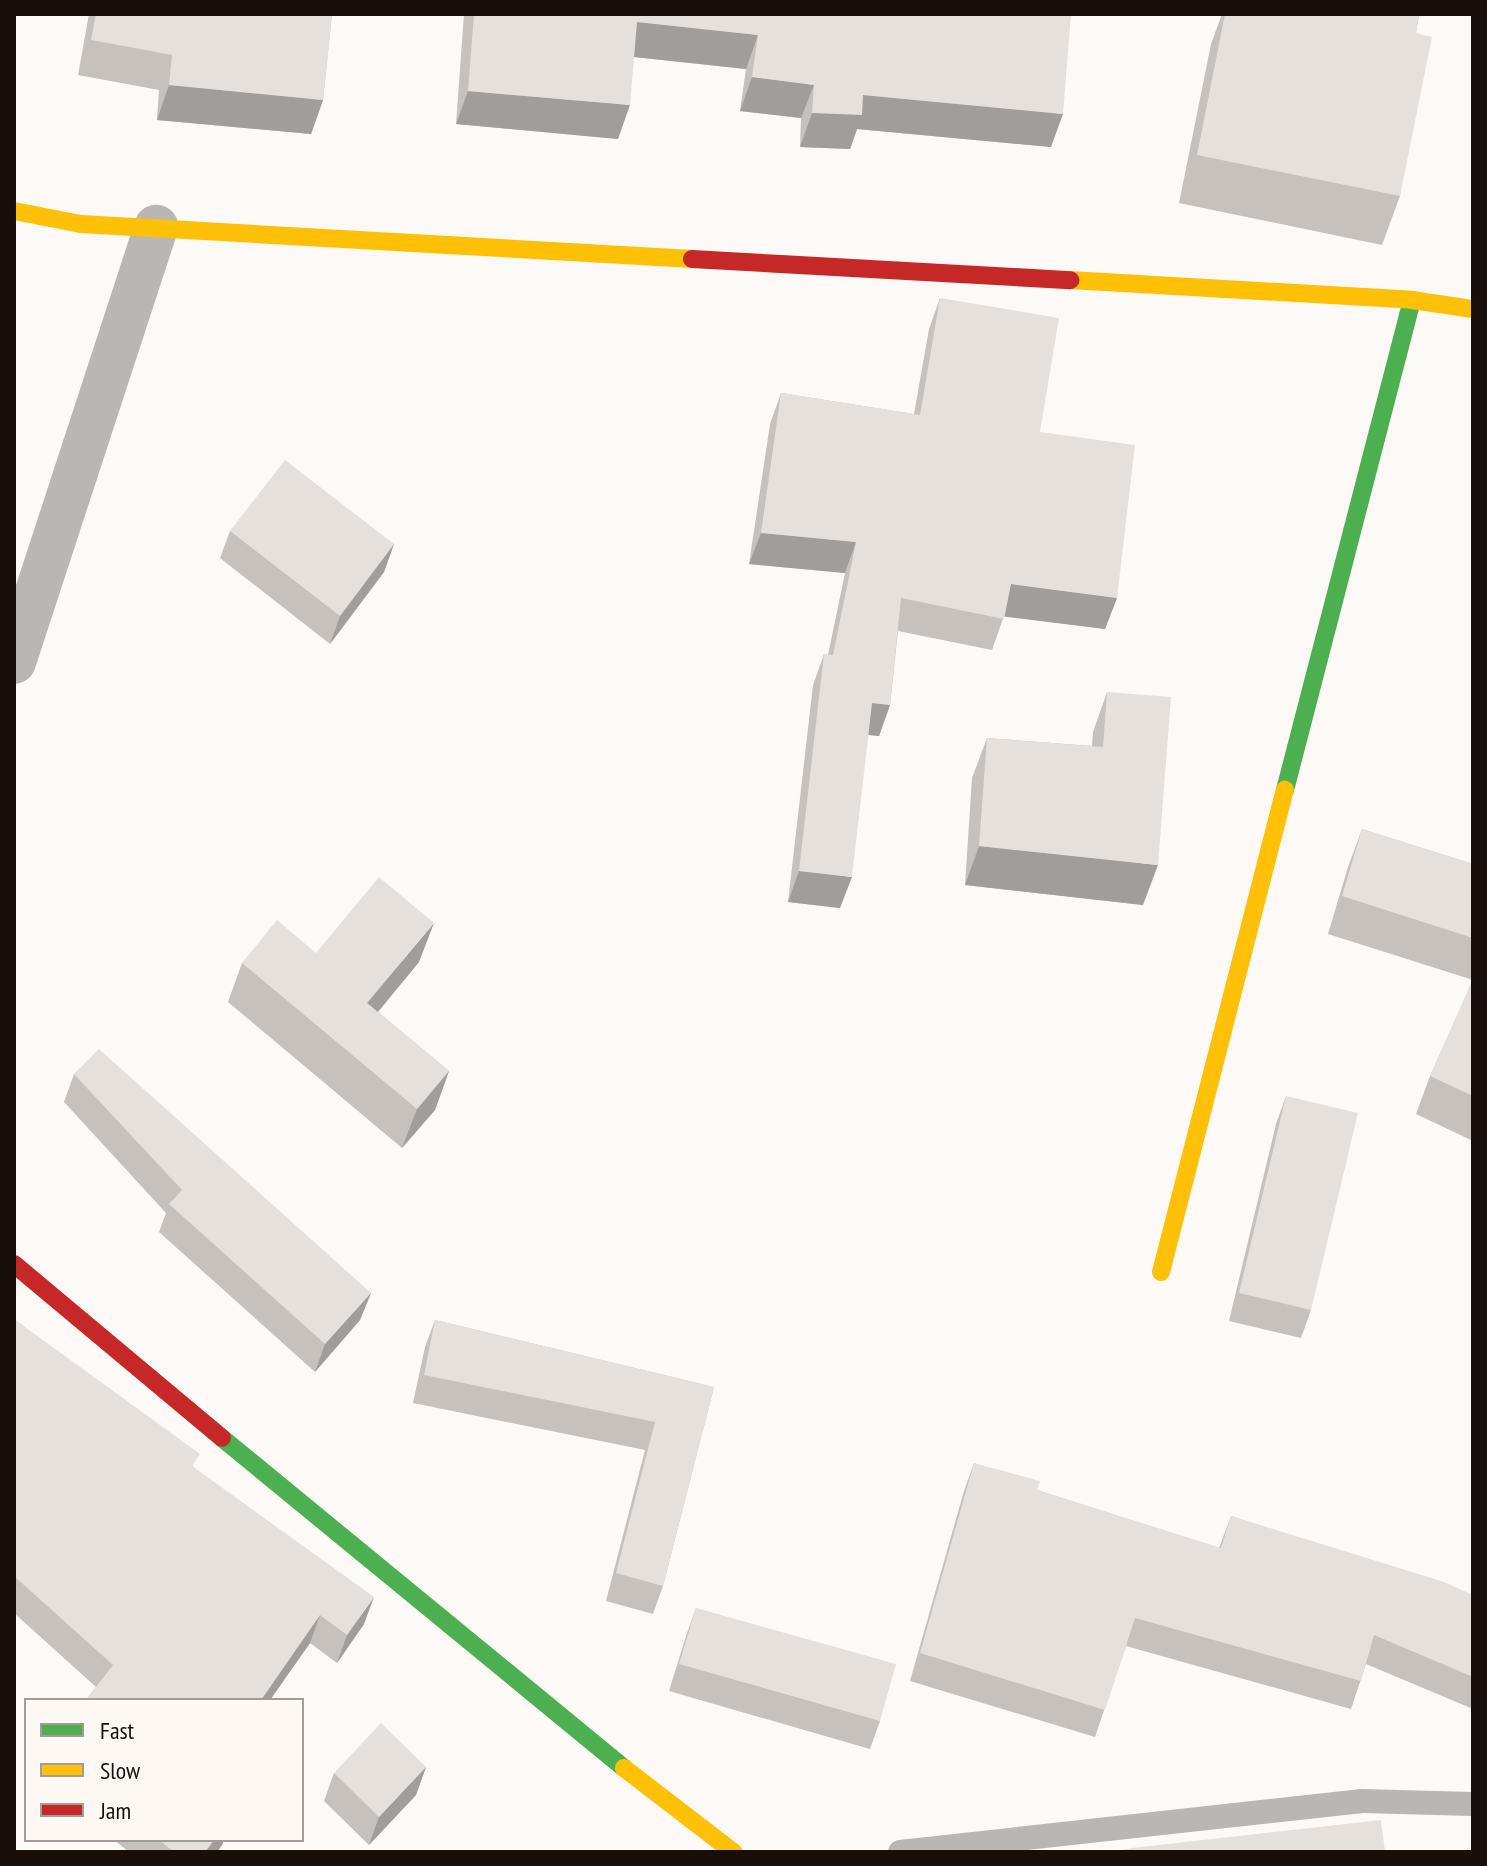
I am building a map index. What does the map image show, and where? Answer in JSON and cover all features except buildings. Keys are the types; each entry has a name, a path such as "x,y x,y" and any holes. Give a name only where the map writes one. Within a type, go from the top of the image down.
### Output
{"street":[{"path":"14,211 81,224 1412,300 1473,309"},
{"path":"14,662 156,227"},
{"path":"1161,1272 1412,300"},
{"path":"14,1264 542,1705 733,1852"}],"lane":[{"path":"900,1852 1362,1801 1473,1804"}],"traffic: fast":[{"path":"1285,790 1412,300"},
{"path":"222,1438 624,1768"}],"traffic: slow":[{"path":"14,211 81,224 692,259"},
{"path":"1070,280 1412,300 1473,309"},
{"path":"1161,1272 1285,790"},
{"path":"624,1768 733,1852"}],"traffic: jam":[{"path":"692,259 1070,280"},
{"path":"14,1264 222,1438"}]}
